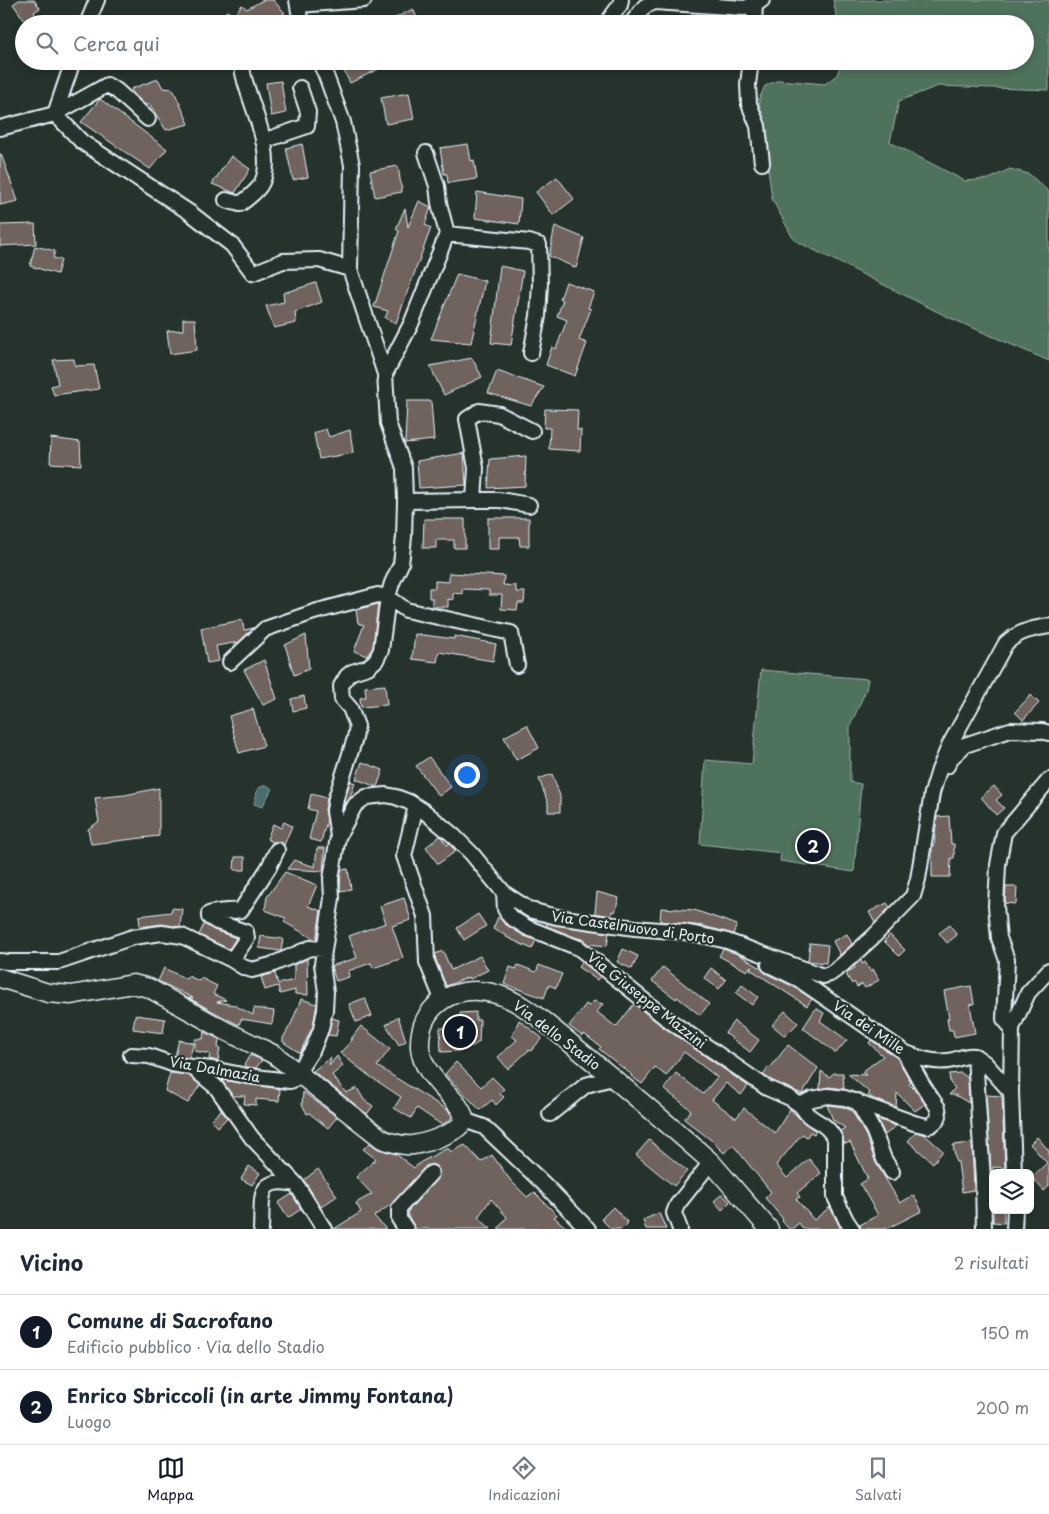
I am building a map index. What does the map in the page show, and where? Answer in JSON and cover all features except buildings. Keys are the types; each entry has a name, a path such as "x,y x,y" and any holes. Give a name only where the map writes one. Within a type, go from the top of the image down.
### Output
{"street":[{"path":"91,15 97,0"},
{"path":"299,15 297,2 364,0"},
{"path":"612,15 621,0"},
{"path":"638,15 645,6 655,2 744,8 757,2"},
{"path":"755,15 757,2"},
{"path":"55,114 69,70"},
{"path":"226,200 240,204 261,185 267,162 243,70"},
{"path":"324,70 343,122 352,166 350,269 385,374 388,423 404,468 405,501 401,564 388,597 381,650 376,660 368,668 352,672 341,686 342,699 350,708 357,726 336,798 334,811 338,836"},
{"path":"750,70 749,104 758,126 762,163"},
{"path":"0,128 55,114 107,85 116,90 148,119"},
{"path":"263,141 307,126 308,112 300,88"},
{"path":"55,114 82,142 189,212 232,244 253,273 283,261 319,260 350,269"},
{"path":"385,374 410,324 447,234 439,204 438,186 426,153"},
{"path":"447,234 529,242 539,246 540,284 538,316 531,353"},
{"path":"474,500 476,468 467,419 479,411 498,414 532,430"},
{"path":"405,501 500,500 529,505"},
{"path":"230,662 265,629 378,595 388,597 406,610 511,633 517,665"},
{"name":"Via Castelnuovo di Porto","path":"297,1074 313,1049 321,1029 325,1010 326,992 322,964 332,898 332,879 338,836 355,805 366,797 375,795 391,796 416,806 454,836 492,877 504,893 530,910 557,917 635,928 684,932 728,941 823,976 830,974 840,966 886,925 912,896 918,879 932,793 950,744 1006,643 1016,634 1049,626"},
{"path":"932,793 951,758 965,745 1010,730 1042,730 1049,733"},
{"path":"1012,1028 1004,1019 1007,960 999,938 996,906 998,864 1004,833 1049,780"},
{"path":"0,978 48,993 71,995 132,984 149,988 224,1030 275,1055 382,1139 396,1144 412,1145 444,1135 458,1129 464,1120 462,1111 429,1073 423,1062 420,1049 420,1035 424,1022 431,1010 442,999 427,962 425,916 404,856 416,806"},
{"path":"232,960 248,938 246,932 217,922 209,917 209,914 212,912 240,910 269,867 277,850"},
{"name":"Via Giuseppe Mazzini","path":"504,893 504,909 510,917 528,928 580,948 667,1019 767,1088 790,1098 800,1105 808,1115 822,1122 834,1139 835,1197 852,1229"},
{"path":"0,961 59,962 133,937 162,933 182,936 252,970 271,965 310,948 324,949"},
{"name":"Via dei Mille","path":"728,941 725,943 798,979 904,1052 919,1059 949,1061 969,1054 975,1056"},
{"path":"1014,1169 1011,1092 1012,1028 1028,994 1049,970"},
{"name":"Via dello Stadio","path":"442,999 462,992 477,991 506,997 525,1007 711,1162 769,1229"},
{"path":"800,1105 812,1099 828,1096 846,1098 923,1125 927,1126 934,1123 939,1116 938,1108 904,1052"},
{"name":"Via Dalmazia","path":"130,1055 150,1056 172,1064 212,1068 246,1076 290,1081 297,1074"},
{"path":"975,1056 985,1063 1011,1092"},
{"path":"975,1056 984,1180 984,1229"},
{"path":"192,1067 216,1087 246,1131 296,1184 324,1229"},
{"path":"550,1114 586,1085 612,1078"},
{"path":"857,1101 874,1132 884,1159 892,1172"},
{"path":"464,1120 484,1128 544,1184 588,1229"},
{"path":"270,1156 269,1170 274,1181"},
{"path":"680,1229 674,1213 677,1205 711,1162"},
{"path":"406,1229 399,1218 399,1208 431,1173"},
{"path":"261,1229 264,1189 274,1181 296,1184"},
{"path":"1014,1229 1015,1214"}],"green space":[{"path":"833,0 1049,0 1049,90 938,86 899,101 890,142 965,181 989,179 1010,169 1029,174 1049,192 1049,361 948,317 794,240 772,199 759,99 765,86 779,80 825,84 837,75 839,70 1034,70 1034,15 836,15"},
{"path":"761,670 868,679 866,690 850,726 850,782 861,784 854,872 780,861 781,853 700,844 705,760 752,764"}],"water":[{"path":"267,785 272,789 262,807 254,804 258,788"}],"place":[{"name":"Enrico Sbriccoli (in arte Jimmy Fontana)","path":"813,846"},
{"name":"Comune di Sacrofano","path":"460,1032"}]}
